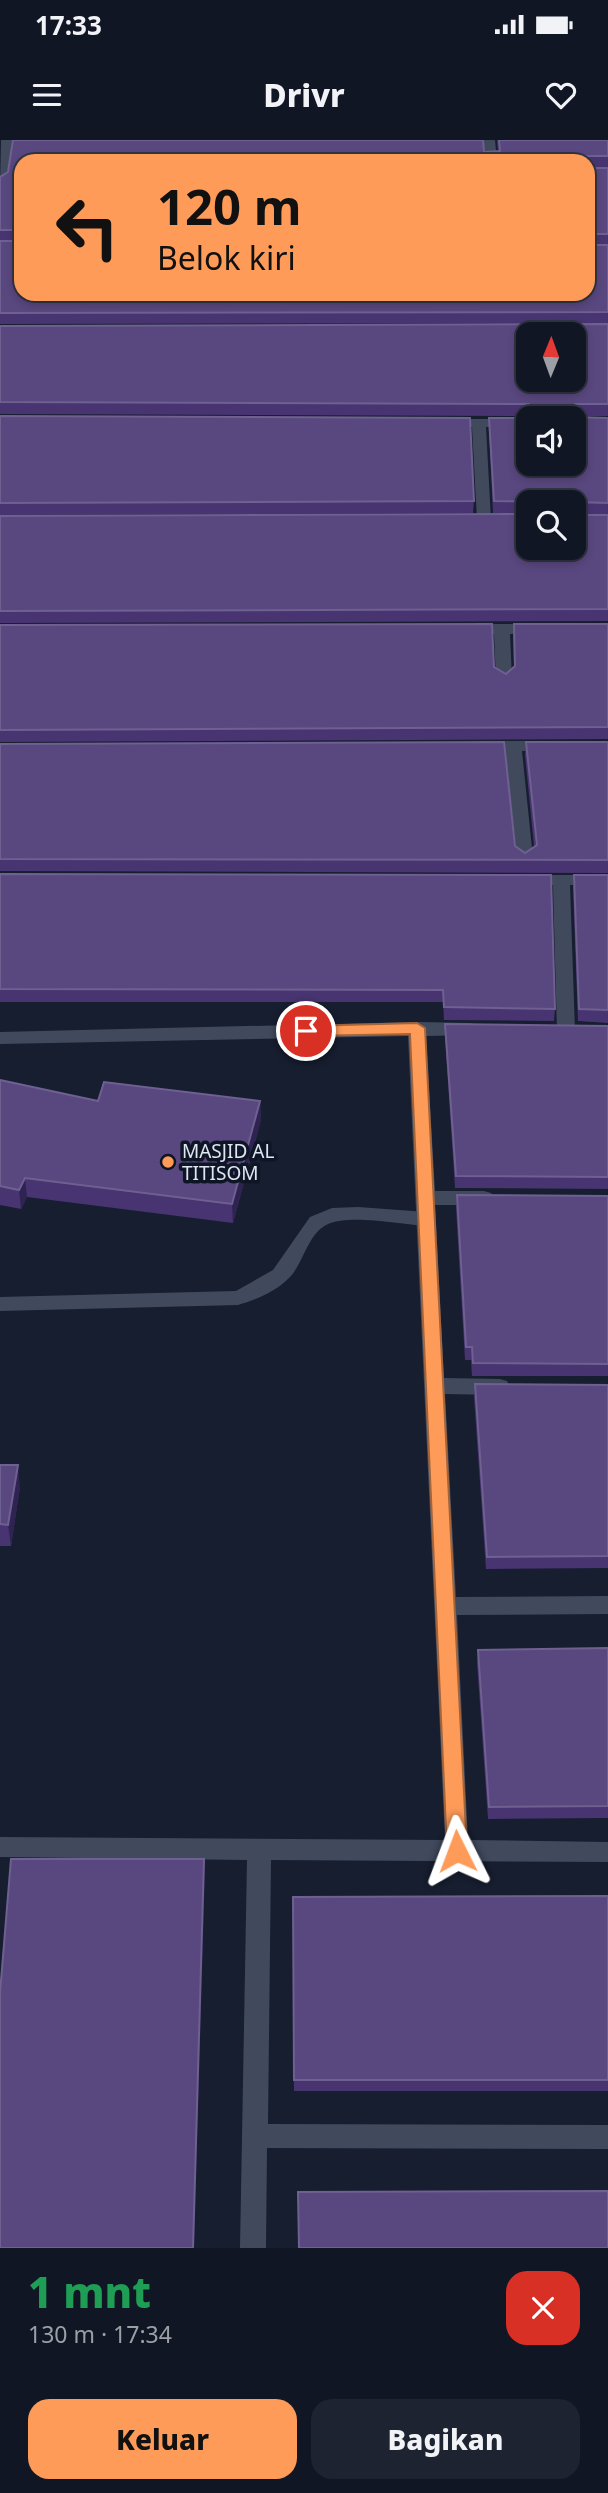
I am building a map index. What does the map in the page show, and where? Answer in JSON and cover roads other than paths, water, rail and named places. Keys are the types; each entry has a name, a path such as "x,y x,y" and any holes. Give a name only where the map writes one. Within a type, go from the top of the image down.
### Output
{"street":[{"path":"4,175 7,140"},
{"path":"438,423 516,423"},
{"path":"479,423 483,520"},
{"path":"446,629 555,629"},
{"path":"502,629 504,679"},
{"path":"471,746 567,746"},
{"path":"513,746 525,858"},
{"path":"506,880 608,880"},
{"path":"561,880 566,1031"},
{"path":"417,1028 457,1851"},
{"path":"0,1038 417,1028 485,1030"},
{"path":"0,1304 239,1298 266,1286 283,1272 322,1218 426,1209 503,1198"},
{"path":"434,1386 514,1387"},
{"path":"445,1605 608,1605"},
{"path":"0,1847 608,1852"},
{"path":"253,2248 259,1850"},
{"path":"254,2136 608,2137"}],"place":[{"name":"MASJID AL TITISOM","path":"168,1162"}]}
